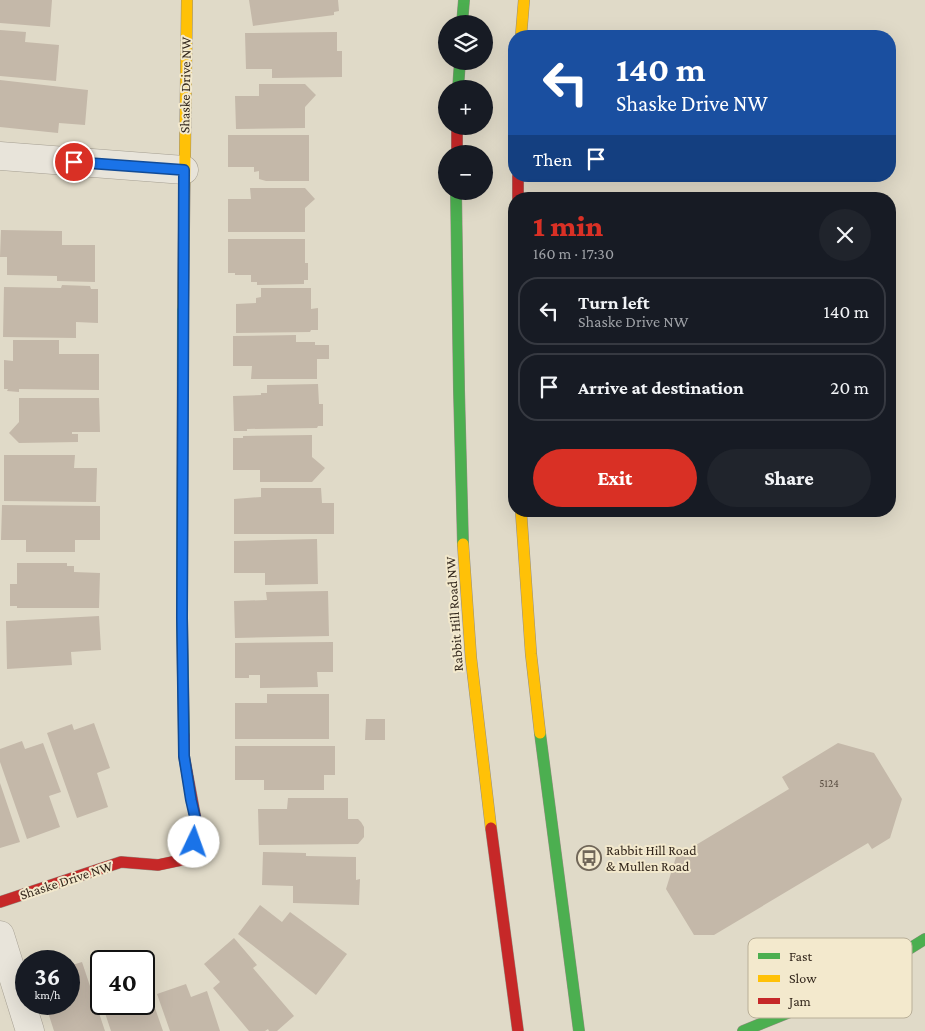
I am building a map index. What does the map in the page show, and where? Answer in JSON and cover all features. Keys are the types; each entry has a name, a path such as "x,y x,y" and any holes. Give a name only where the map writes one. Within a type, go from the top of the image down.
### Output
{"main road":[{"name":"Shaske Drive NW","path":"0,902 121,862 158,865 191,858 197,826 184,756 182,618 184,170 187,0"},
{"path":"463,15 464,0"},
{"path":"522,30 524,0"},
{"name":"Rabbit Hill Road NW","path":"456,200 463,524 471,656 492,836 518,1031"},
{"path":"520,517 531,654 579,1031"},
{"path":"912,947 925,939"},
{"path":"742,1031 774,1018"}],"street":[{"path":"0,156 184,170"},
{"path":"0,935 30,1031"}],"building":[{"path":"0,0 52,0 50,27 0,23"},
{"path":"249,0 338,0 339,11 334,12 334,15 253,26"},
{"path":"0,30 26,32 25,42 59,45 56,81 0,76"},
{"path":"337,32 337,51 342,51 342,77 272,78 272,69 246,69 245,33"},
{"path":"0,80 88,90 85,125 59,123 58,133 0,127"},
{"path":"259,84 305,84 316,95 305,107 305,128 236,129 235,96 259,96"},
{"path":"228,135 309,135 309,181 266,181 259,179 259,171 254,172 254,167 228,167"},
{"path":"250,188 305,188 315,199 305,208 305,232 228,232 228,199 251,199"},
{"path":"1,230 62,231 62,245 95,245 95,282 57,281 57,276 7,275 7,257 0,257"},
{"path":"228,239 305,239 305,263 308,263 308,280 304,280 304,284 257,285 257,282 251,282 251,275 228,273"},
{"path":"62,285 90,286 91,289 98,289 98,323 76,322 76,338 3,337 4,287 61,288"},
{"path":"261,288 311,288 311,309 318,308 318,330 311,330 310,332 236,333 236,304 256,303 256,298 261,297"},
{"path":"296,335 296,342 315,342 315,345 329,345 329,359 317,359 317,379 251,379 252,366 233,366 233,336"},
{"path":"13,340 59,340 59,354 99,354 99,390 19,389 19,392 7,391 8,389 4,389 4,360 13,361"},
{"path":"318,384 319,404 323,404 323,426 318,426 317,428 247,429 247,431 234,431 233,396 261,395 261,393 267,393 267,385"},
{"path":"19,398 99,398 100,432 72,432 72,434 78,434 78,442 19,443 9,433 19,422"},
{"path":"312,435 312,457 325,468 312,482 260,482 260,470 233,470 233,438 243,438 243,436"},
{"path":"4,455 75,455 74,468 97,468 96,502 4,501"},
{"path":"261,488 321,488 322,503 334,503 334,534 234,534 234,499 261,497"},
{"path":"2,505 100,506 100,540 75,540 75,552 26,552 26,540 1,540"},
{"path":"317,539 318,584 265,585 265,573 234,573 234,541"},
{"path":"17,563 67,563 67,566 74,566 74,572 100,573 99,608 17,608 17,606 10,606 10,584 17,584"},
{"path":"328,591 329,636 235,638 234,601 267,600 266,592"},
{"path":"99,616 101,650 71,652 72,665 7,669 6,621"},
{"path":"333,642 333,672 317,672 318,687 260,688 260,675 249,675 249,678 235,678 235,643"},
{"path":"267,694 329,694 329,739 235,739 235,703 267,703"},
{"path":"366,719 385,719 385,740 365,740"},
{"path":"94,723 110,768 97,773 108,807 77,818 47,733 72,724 74,730"},
{"path":"22,741 25,749 43,743 61,792 49,796 60,827 27,839 0,762 0,749"},
{"path":"838,743 874,753 902,799 890,838 872,849 868,843 714,935 694,935 666,889 676,857 789,789 782,777"},
{"path":"235,746 335,746 335,775 324,775 324,790 264,790 264,780 235,780"},
{"path":"0,783 20,842 0,848"},
{"path":"288,798 348,798 348,819 358,819 361,822 364,827 364,837 358,844 259,845 258,809 287,809"},
{"path":"263,852 306,853 306,856 356,857 356,880 360,879 359,905 293,903 293,886 262,885"},
{"path":"260,905 282,922 290,912 347,954 316,995 238,934"},
{"path":"234,938 257,965 253,968 294,1016 277,1031 269,1031 268,1029 265,1031 249,1031 213,988 220,982 204,964"},
{"path":"82,962 90,986 90,1015 100,1015 105,1031 54,1031 49,1015 80,1015 80,963"},
{"path":"186,984 191,997 207,991 220,1031 170,1031 157,994"},
{"path":"155,1008 163,1031 111,1031 106,1015 155,1015"}],"traffic: fast":[{"path":"463,15 464,0"},
{"path":"459,70 459,80"},
{"path":"456,200 463,544"},
{"path":"183,307 182,618 184,735"},
{"path":"540,733 579,1031"},
{"path":"912,947 925,939"},
{"path":"743,1031 775,1018"}],"traffic: slow":[{"path":"183,307 187,0"},
{"path":"522,30 524,0"},
{"path":"521,517 531,654 540,733"},
{"path":"463,544 471,658 491,828"}],"traffic: jam":[{"path":"457,135 457,145"},
{"path":"518,182 518,192"},
{"path":"0,902 121,862 158,865 191,858 197,826 184,756 184,735"},
{"path":"491,828 518,1031"}],"place":[{"name":"Rabbit Hill Road & Mullen Road","path":"589,858"}],"route":[{"path":"74,162 184,170 182,618 184,756 197,826 194,842"}]}
